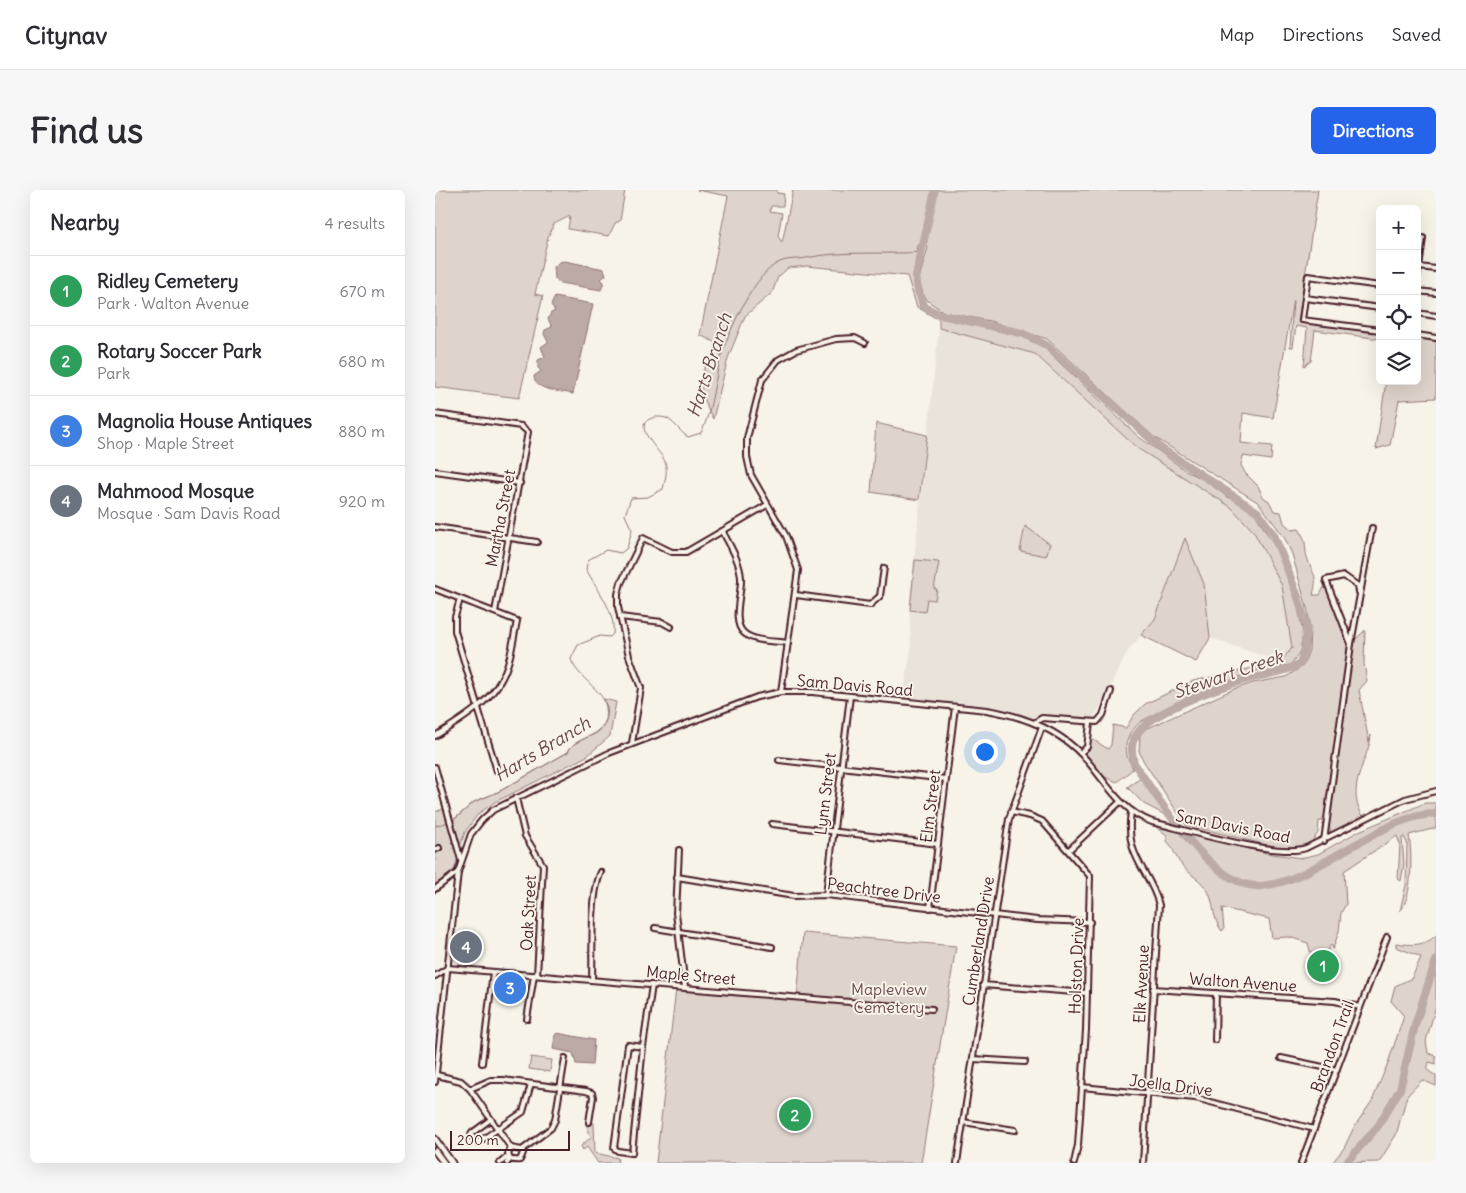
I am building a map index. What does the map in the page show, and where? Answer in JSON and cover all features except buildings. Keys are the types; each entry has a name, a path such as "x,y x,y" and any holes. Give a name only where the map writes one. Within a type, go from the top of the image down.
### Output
{"main road":[{"path":"435,1139 452,1163"},
{"path":"435,1151 444,1163"}],"street":[{"path":"1421,252 1423,238"},
{"path":"1421,267 1436,269"},
{"path":"1376,285 1308,276 1302,320 1376,329"},
{"path":"1421,291 1436,293"},
{"path":"1305,298 1376,307"},
{"path":"1421,314 1436,316"},
{"path":"1421,336 1436,338"},
{"path":"781,692 798,570 786,536 751,475 746,450 747,438 764,375 778,360 804,347 848,337 865,343"},
{"name":"Martha Street","path":"435,414 527,428 528,435 520,482 495,612"},
{"path":"435,471 520,482"},
{"path":"632,743 641,688 631,662 617,601 619,588 643,538 667,550 682,553 694,549 767,505"},
{"path":"435,527 537,542"},
{"path":"1324,841 1359,592 1373,528"},
{"path":"723,532 735,556 741,574 738,622 741,630 747,636 788,643"},
{"path":"795,595 870,606 880,596 884,568"},
{"path":"1351,644 1326,580 1344,576 1358,586 1359,592"},
{"path":"435,589 517,621 501,679 478,706 435,736"},
{"path":"460,598 455,617 455,631 497,771"},
{"path":"620,617 662,622 671,627"},
{"path":"1033,723 1046,718 1090,723 1097,722 1103,715 1111,691"},
{"name":"Sam Davis Road","path":"435,1082 458,872 471,834 482,820 516,798 632,743 757,697 781,692 812,692 1000,712 1042,726 1062,738 1081,754 1120,802 1131,812 1158,823 1283,851 1299,850 1324,841 1405,800 1436,791"},
{"name":"Lynn Street","path":"826,895 850,696"},
{"name":"Elm Street","path":"930,908 955,707"},
{"path":"1081,754 1087,747 1090,723"},
{"name":"Cumberland Drive","path":"957,1163 993,916 1011,812 1042,726"},
{"path":"779,760 945,779"},
{"path":"435,767 461,860"},
{"name":"Oak Street","path":"516,798 525,836 543,865 536,975 527,1019"},
{"path":"1069,850 1120,802"},
{"name":"Holston Drive","path":"1011,812 1038,819 1069,850 1090,876 1090,922 1082,1087 1074,1163"},
{"name":"Elk Avenue","path":"1131,812 1129,829 1134,855 1156,894 1159,905 1143,1163"},
{"path":"772,824 938,844"},
{"path":"679,850 677,877 678,932 685,987"},
{"path":"435,889 458,872"},
{"path":"592,980 596,891 601,872"},
{"name":"Peachtree Drive","path":"677,877 794,896 826,895 993,916 1090,922"},
{"path":"655,928 772,947"},
{"name":"Brandon Trail","path":"1301,1163 1387,937"},
{"path":"435,976 448,968"},
{"name":"Maple Street","path":"448,968 932,1009"},
{"path":"482,1063 493,972"},
{"path":"643,1047 628,1045 614,1148 618,1151 632,1153 643,1047 652,985"},
{"path":"983,986 1087,993"},
{"name":"Walton Avenue","path":"1153,989 1347,1002 1360,1007"},
{"path":"1215,1040 1216,993"},
{"path":"435,1026 442,1026"},
{"path":"437,1075 461,1081 470,1088 511,1148 522,1150 551,1128 555,1120 565,1058"},
{"path":"1281,1058 1337,1070"},
{"path":"973,1059 1025,1062"},
{"path":"470,1088 491,1080 592,1093 589,1122"},
{"path":"491,1119 471,1135 479,1143 526,1109 531,1084"},
{"name":"Joella Drive","path":"1082,1087 1195,1098 1314,1129"},
{"path":"963,1122 1015,1130"},
{"path":"509,1160 511,1148"},
{"path":"499,1163 506,1158 509,1160 521,1160 522,1150"}],"shaded area":[{"path":"565,261 604,269 606,275 601,279 604,282 601,290 560,283 555,279 554,267 559,262"},
{"path":"555,297 593,304 573,394 555,391 538,385 534,376 541,371 538,368 538,360 545,357 541,347 548,342 544,334 545,330 552,327 548,319 551,313 555,311 551,305"},
{"path":"939,328 1035,354 1137,448 1231,507 1254,532 1282,586 1292,648 1280,662 1155,619 1128,651 1093,720 1040,715 1034,720 991,709 903,698 911,648 909,606"},
{"path":"557,1033 594,1040 592,1065 576,1064 573,1053 553,1049"}],"green space":[{"path":"435,190 625,190 620,221 615,223 609,236 568,229 570,216 554,224 548,237 535,294 543,296 519,398 435,387"},
{"path":"697,190 777,190 777,193 784,194 783,206 771,206 770,211 782,213 778,236 782,243 793,190 1318,190 1298,322 1376,332 1376,338 1315,330 1311,361 1304,366 1307,328 1296,326 1293,347 1290,347 1293,300 1273,418 1243,413 1241,443 1272,446 1271,460 1243,456 1241,465 1245,473 1258,486 1263,497 1269,501 1274,511 1281,512 1284,523 1292,530 1299,529 1302,534 1307,556 1315,576 1313,595 1320,595 1324,587 1337,608 1345,630 1347,653 1344,678 1348,675 1351,644 1365,630 1364,664 1367,681 1359,690 1369,742 1371,735 1356,790 1356,799 1364,817 1331,833 1328,821 1319,821 1318,833 1313,840 1308,844 1288,848 1271,846 1186,825 1144,762 1139,751 1140,735 1146,729 1234,689 1253,683 1286,677 1303,666 1309,650 1310,628 1308,612 1292,554 1284,537 1259,503 1154,437 1047,339 990,321 944,312 928,301 923,294 919,279 928,247 918,245 913,277 920,307 941,317 1023,337 1043,347 1139,437 1185,470 1204,480 1229,498 1237,498 1254,512 1274,545 1295,594 1303,634 1300,651 1294,661 1289,665 1251,672 1169,706 1140,722 1130,733 1126,744 1127,756 1133,769 1117,782 1105,777 1085,753 1092,739 1108,749 1111,745 1113,725 1126,728 1133,716 1145,704 1193,681 1280,662 1292,648 1282,586 1254,532 1231,507 1137,448 1035,354 939,328 939,320 917,307 907,276 807,266 788,268 778,277 772,293 745,316 728,358 713,419 701,394 704,368 718,344 700,335 728,196"},
{"path":"1421,338 1436,340 1436,398 1399,400 1390,445 1376,449 1385,385 1421,385"},
{"path":"876,423 927,435 919,500 871,492"},
{"path":"1025,526 1050,544 1046,556 1020,551"},
{"path":"1185,538 1204,584 1210,638 1196,662 1141,635 1155,619"},
{"path":"915,560 939,562 934,589 937,589 935,600 927,599 925,612 910,610"},
{"path":"604,699 616,702 610,736 587,756 495,802 478,814 465,832 459,850 455,852 458,857 454,871 435,885 435,812 445,808 450,821 454,820 474,802 500,791 568,752 579,741 600,730 605,723 607,713"},
{"path":"1141,778 1169,817 1144,804 1127,787"},
{"path":"1425,803 1436,803 1436,828 1409,835 1411,875 1407,896 1400,911 1406,885 1407,843 1404,837 1402,838 1404,864 1401,881 1398,879 1400,844 1397,836 1344,871 1346,904 1341,913 1339,931 1333,949 1331,944 1321,965 1314,966 1308,943 1289,937 1272,938 1269,919 1222,908 1224,929 1222,931 1217,922 1208,891 1181,864 1167,841 1167,835 1156,827 1189,833 1266,853 1301,858 1318,854 1359,831"},
{"name":"Mapleview Cemetery","path":"803,933 956,946 921,1163 656,1163 676,988 797,998"},
{"path":"1436,935 1436,1006 1426,1041 1428,1053 1436,1056 1436,1064 1429,1062 1427,1070 1436,1076 1436,1086 1422,1080 1407,1096 1396,1135 1379,1162 1332,1163 1344,1148 1354,1127 1372,1101 1388,1063 1404,1016 1391,1001 1395,986 1412,978 1421,957 1396,947 1396,943 1412,945 1427,942"},
{"path":"531,1057 552,1060 550,1072 529,1069"},
{"path":"594,1123 595,1153 618,1158 617,1163 598,1163 587,1147 583,1150 581,1146 591,1137 586,1124"}],"waterway":[{"name":"Stewart Creek","path":"935,190 916,276 918,291 925,307 941,315 1022,333 1046,345 1161,448 1258,512 1274,535 1298,597 1306,624 1305,646 1300,664 1221,688 1186,701 1154,718 1135,737 1132,743 1134,763 1172,818 1206,858 1224,873 1243,883 1261,886 1274,884 1299,875 1395,824 1415,817 1436,814"},
{"name":"Harts Branch","path":"452,821 474,802 500,791 568,752 575,744 596,733 604,724 607,714 602,697 581,675 571,659 578,645 600,636 610,637 613,634 613,625 608,608 586,569 588,560 606,550 621,553 627,548 632,530 625,515 631,498 648,497 663,489 666,465 663,457 648,438 645,431 644,425 648,420 656,417 667,418 688,437 701,433 711,404 722,353 745,302 762,277 771,268 787,260 849,253 923,252"},
{"name":"Harts Branch","path":"435,826 449,822"},
{"name":"Stewart Creek","path":"1346,1163 1378,1126 1400,1089 1415,1025 1436,960"}],"place":[{"name":"Mahmood Mosque","path":"466,947"},
{"name":"Ridley Cemetery","path":"1323,966"},
{"name":"Magnolia House Antiques","path":"510,988"},
{"name":"Rotary Soccer Park","path":"795,1115"}]}
